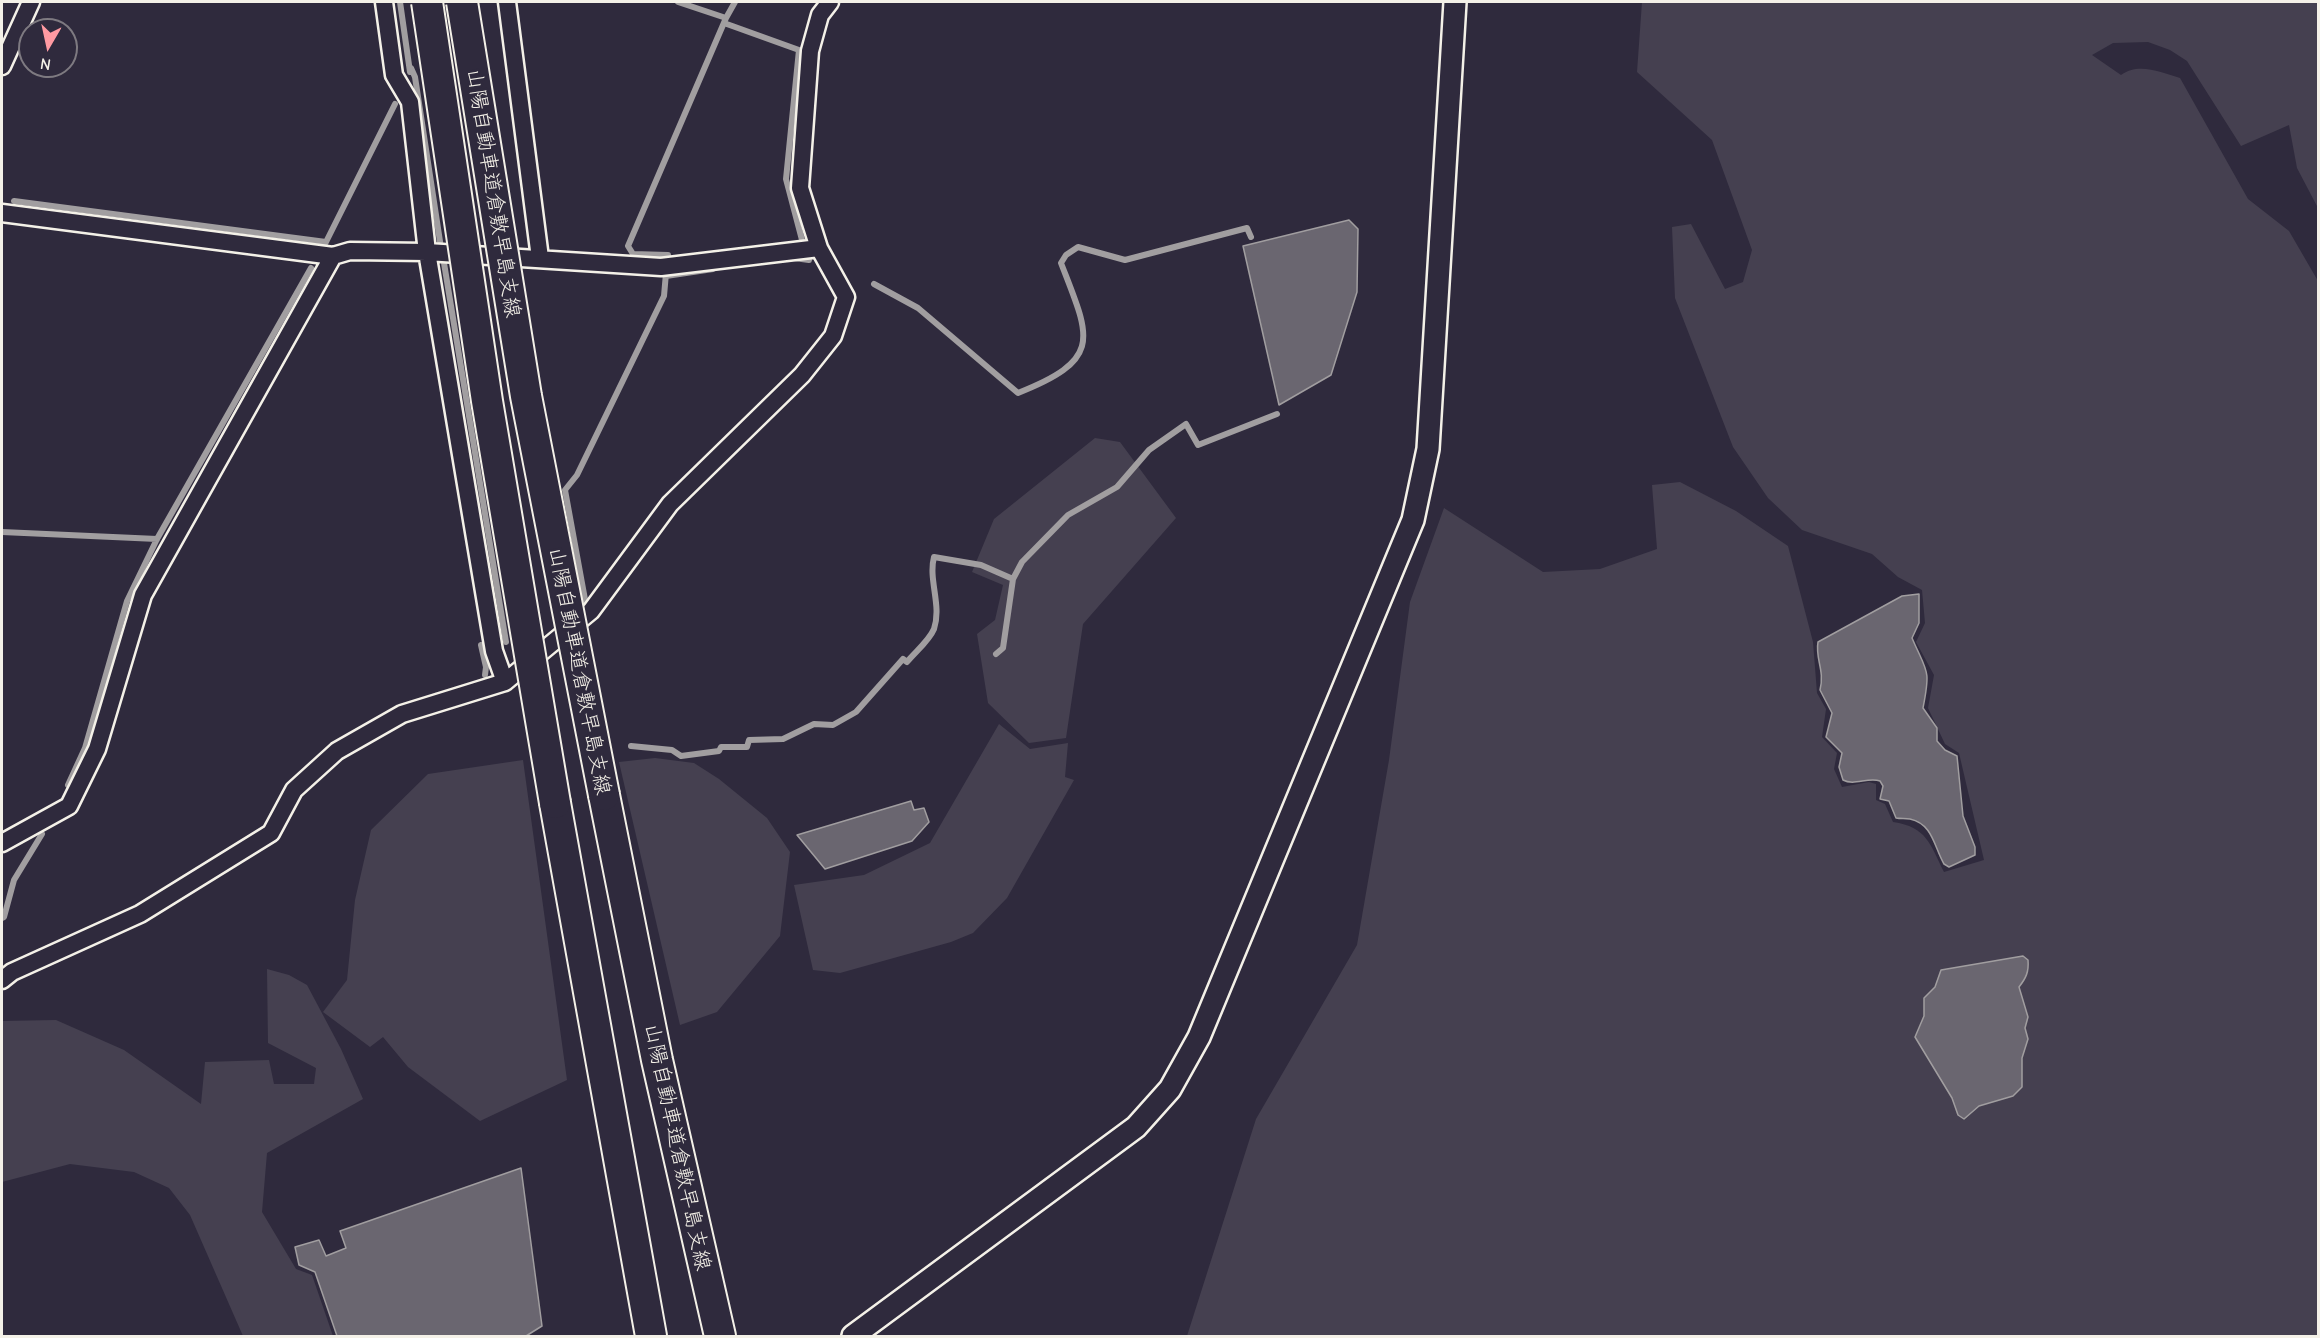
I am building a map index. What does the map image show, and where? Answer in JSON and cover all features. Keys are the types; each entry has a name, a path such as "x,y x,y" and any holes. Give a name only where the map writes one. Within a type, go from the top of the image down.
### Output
{"highway":[{"name":"山陽自動車道倉敷早島支線","path":"427,2 487,401 555,803 651,1336"},
{"name":"山陽自動車道倉敷早島支線","path":"462,2 526,396 657,1060 720,1336"}],"street":[{"path":"2,66 32,2"},
{"path":"384,2 394,75 410,102 427,252 494,651 505,682"},
{"path":"507,2 540,258"},
{"path":"2,980 12,972 140,914 271,833 294,790 337,751 402,714 505,682 591,611 670,504 802,375 833,336 846,297 819,248 800,188 810,51 820,15 830,2"},
{"path":"853,1336 1136,1127 1170,1089 1199,1037 1413,520 1428,449 1455,2"},
{"path":"2,213 333,256 350,251 427,252 661,267 819,248"},
{"path":"2,843 69,806 97,749 143,595 333,256"}],"shaded area":[{"path":"1642,2 2318,2 2318,208 2297,168 2289,125 2241,146 2187,61 2170,50 2148,42 2113,43 2092,55 2121,75 2135,69 2142,69 2180,78 2248,199 2289,231 2318,281 2318,1336 1187,1336 1256,1119 1357,945 1389,760 1410,602 1444,508 1543,572 1600,569 1657,549 1652,485 1680,482 1736,511 1788,546 1813,642 1817,693 1826,709 1822,737 1837,753 1834,769 1842,787 1869,782 1876,784 1876,800 1885,804 1893,822 1913,828 1926,838 1944,872 1984,860 1959,753 1945,744 1928,708 1934,675 1916,642 1925,623 1922,590 1898,577 1872,554 1802,530 1768,498 1733,447 1675,298 1672,227 1691,224 1725,289 1743,282 1752,250 1712,140 1637,72"},
{"path":"1349,220 1358,229 1357,292 1331,375 1279,405 1243,246"},
{"path":"1095,438 1120,442 1176,518 1083,624 1066,738 1029,743 988,703 977,634 995,620 1003,585 972,572 994,519"},
{"path":"1919,594 1919,623 1912,638 1926,671 1927,685 1923,708 1937,728 1937,741 1945,750 1957,756 1963,816 1975,847 1975,855 1949,867 1944,864 1932,837 1924,826 1910,819 1896,818 1889,801 1880,799 1883,786 1880,781 1847,782 1843,780 1839,767 1842,753 1826,737 1832,713 1820,690 1818,642 1902,596"},
{"path":"999,724 1030,749 1068,743 1065,777 1074,780 1007,898 973,933 951,942 840,973 813,970 794,885 864,875 930,843"},
{"path":"655,758 694,763 719,779 767,818 790,852 780,936 717,1012 680,1025 619,762"},
{"path":"523,760 567,1080 480,1121 408,1067 383,1037 370,1047 323,1012 347,980 355,900 371,830 428,774"},
{"path":"911,801 914,810 924,808 929,822 912,841 825,869 797,835"},
{"path":"2023,956 2028,960 2028,968 2019,987 2028,1017 2025,1028 2028,1039 2022,1058 2022,1087 2013,1096 1979,1106 1964,1119 1958,1115 1952,1098 1915,1037 1924,1016 1924,998 1935,987 1941,970"},
{"path":"267,969 289,975 307,985 341,1049 363,1099 267,1153 262,1212 296,1269 312,1275 333,1336 243,1336 190,1215 169,1188 134,1172 70,1164 2,1182 2,1021 56,1020 124,1050 201,1104 205,1062 269,1060 274,1084 314,1084 316,1068 268,1043"},
{"path":"521,1168 542,1326 526,1336 337,1336 315,1272 299,1265 295,1247 319,1240 326,1256 346,1248 340,1231"}],"waterway":[{"path":"400,2 410,72"},
{"path":"668,261 668,255 633,254 628,246 726,18 678,2"},
{"path":"726,18 735,2"},
{"path":"724,23 799,50 786,179 802,240"},
{"path":"411,68 415,77 441,248"},
{"path":"325,244 395,104"},
{"path":"14,201 326,242"},
{"path":"874,284 918,308 1018,393 1046,381 1065,369 1077,357 1083,343 1083,328 1079,310 1061,263 1066,255 1078,247 1125,260 1247,228 1251,237"},
{"path":"794,258 809,260 808,257"},
{"path":"444,263 506,642"},
{"path":"68,785 85,748 127,601 157,539 311,268"},
{"path":"666,276 713,269"},
{"path":"586,605 565,490 577,475 664,296 666,273"},
{"path":"996,654 1003,648 1013,579 1022,562 1068,515 1117,487 1149,450 1186,424 1198,445 1277,414"},
{"path":"2,532 157,539"},
{"path":"631,746 672,750 681,756 719,751 721,747 747,747 749,740 783,739 814,724 833,725 856,712 903,659 907,662 932,633 937,611 933,575 934,557 981,565 1013,579"},
{"path":"481,645 486,667 485,675"},
{"path":"2,918 14,880 42,834"}]}
